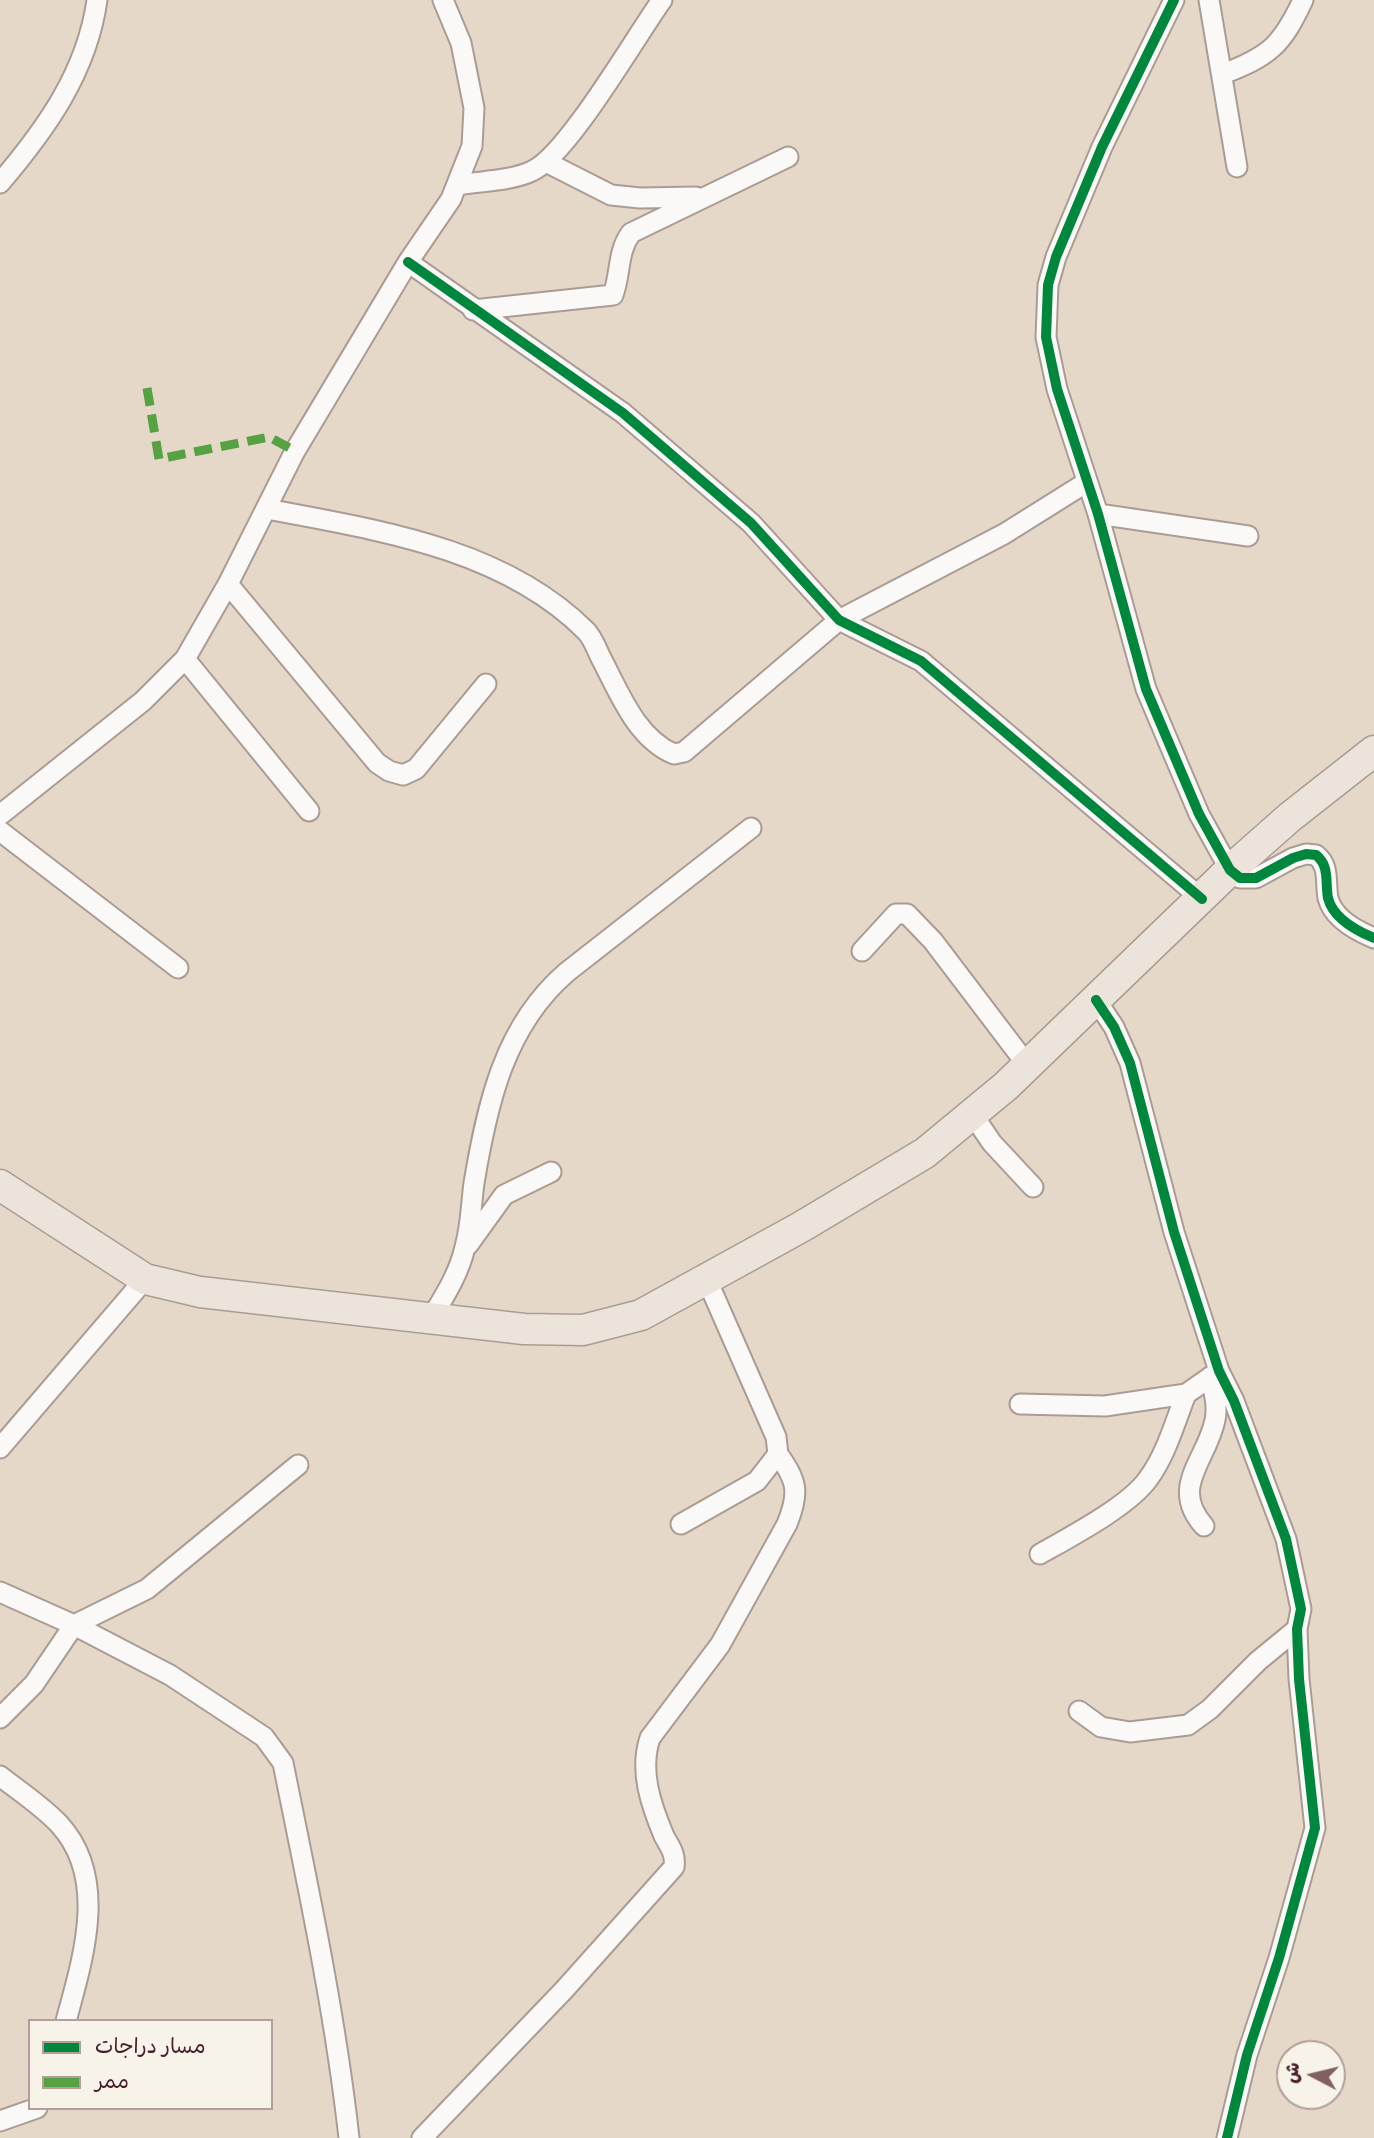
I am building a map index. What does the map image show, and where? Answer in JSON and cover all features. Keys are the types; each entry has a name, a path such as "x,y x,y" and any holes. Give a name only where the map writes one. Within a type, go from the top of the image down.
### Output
{"main road":[{"path":"0,1185 145,1279 200,1292 524,1329 583,1330 641,1315 872,1186 925,1153 1028,1066 1230,870 1290,817 1374,751"}],"street":[{"path":"0,183 61,103 90,39 97,0"},
{"path":"0,815 142,701 185,659 228,584 295,451 408,262 458,185 472,146 474,108 461,43 443,0"},
{"path":"458,185 530,173 548,163 662,0"},
{"path":"1174,0 1102,147 1056,257 1048,285 1046,337 1058,389 1098,514 1146,689 1199,814 1230,870 1240,878 1256,877 1306,854 1316,855 1325,867 1328,896 1334,911 1358,932 1374,938"},
{"path":"1209,0 1237,167"},
{"path":"1223,74 1257,61 1274,50 1288,32 1303,0"},
{"path":"472,310 605,299 613,295 618,282 621,250 631,233 788,157"},
{"path":"548,163 611,195 640,198 702,197"},
{"path":"408,262 472,310 623,413 751,523 839,620 921,661 1202,899"},
{"path":"267,509 375,530 440,547 486,565 534,592 588,633 634,721 674,754 684,752 839,620 1004,534 1087,482"},
{"path":"1098,514 1248,536"},
{"path":"228,584 377,763 389,771 403,775 416,769 486,684"},
{"path":"185,659 309,811"},
{"path":"430,1320 455,1277 465,1248 489,1098 504,1060 527,1016 545,991 559,978 751,828"},
{"path":"0,831 178,968"},
{"path":"862,951 896,914 907,914 933,941 1028,1066"},
{"path":"1096,1000 1114,1027 1130,1063 1214,1374 1217,1405 1215,1421 1189,1492 1193,1514 1204,1526"},
{"path":"973,1115 992,1143 1033,1187"},
{"path":"465,1248 504,1195 551,1172"},
{"path":"0,1448 145,1279"},
{"path":"422,2138 590,1962 674,1867 673,1850 650,1800 646,1751 650,1738 720,1645 796,1503 794,1478 778,1454 776,1437 707,1280"},
{"path":"1020,1404 1105,1406 1185,1394 1214,1374"},
{"path":"1214,1374 1234,1401 1286,1539 1301,1609 1297,1629 1298,1679 1315,1828 1279,1958 1247,2055 1227,2138"},
{"path":"1040,1554 1133,1495 1148,1480 1159,1461 1185,1394"},
{"path":"681,1524 757,1481 778,1454"},
{"path":"0,1718 33,1684 74,1625 147,1589 298,1465"},
{"path":"0,1592 74,1625 191,1689 264,1738 282,1763 342,2069 349,2138"},
{"path":"1079,1711 1101,1727 1130,1732 1188,1725 1210,1709 1258,1661 1297,1629"},
{"path":"0,1776 60,1824 85,1867 90,1906 66,2019"},
{"path":"0,2121 31,2110"}],"marked path":[{"path":"147,388 159,459 269,437 295,451"}],"cycle path":[{"path":"1174,0 1102,147 1056,257 1048,285 1046,337 1057,389 1098,514 1146,689 1199,814 1230,870 1240,878 1256,878 1293,858 1306,854 1316,855 1325,869 1328,898 1335,912 1353,928 1374,938"},
{"path":"408,262 623,413 751,523 839,620 921,661 1202,899"},
{"path":"1096,1000 1114,1027 1130,1063 1174,1232 1219,1371 1234,1401 1286,1539 1301,1609 1297,1629 1299,1679 1315,1828 1279,1958 1247,2055 1227,2138"}]}
